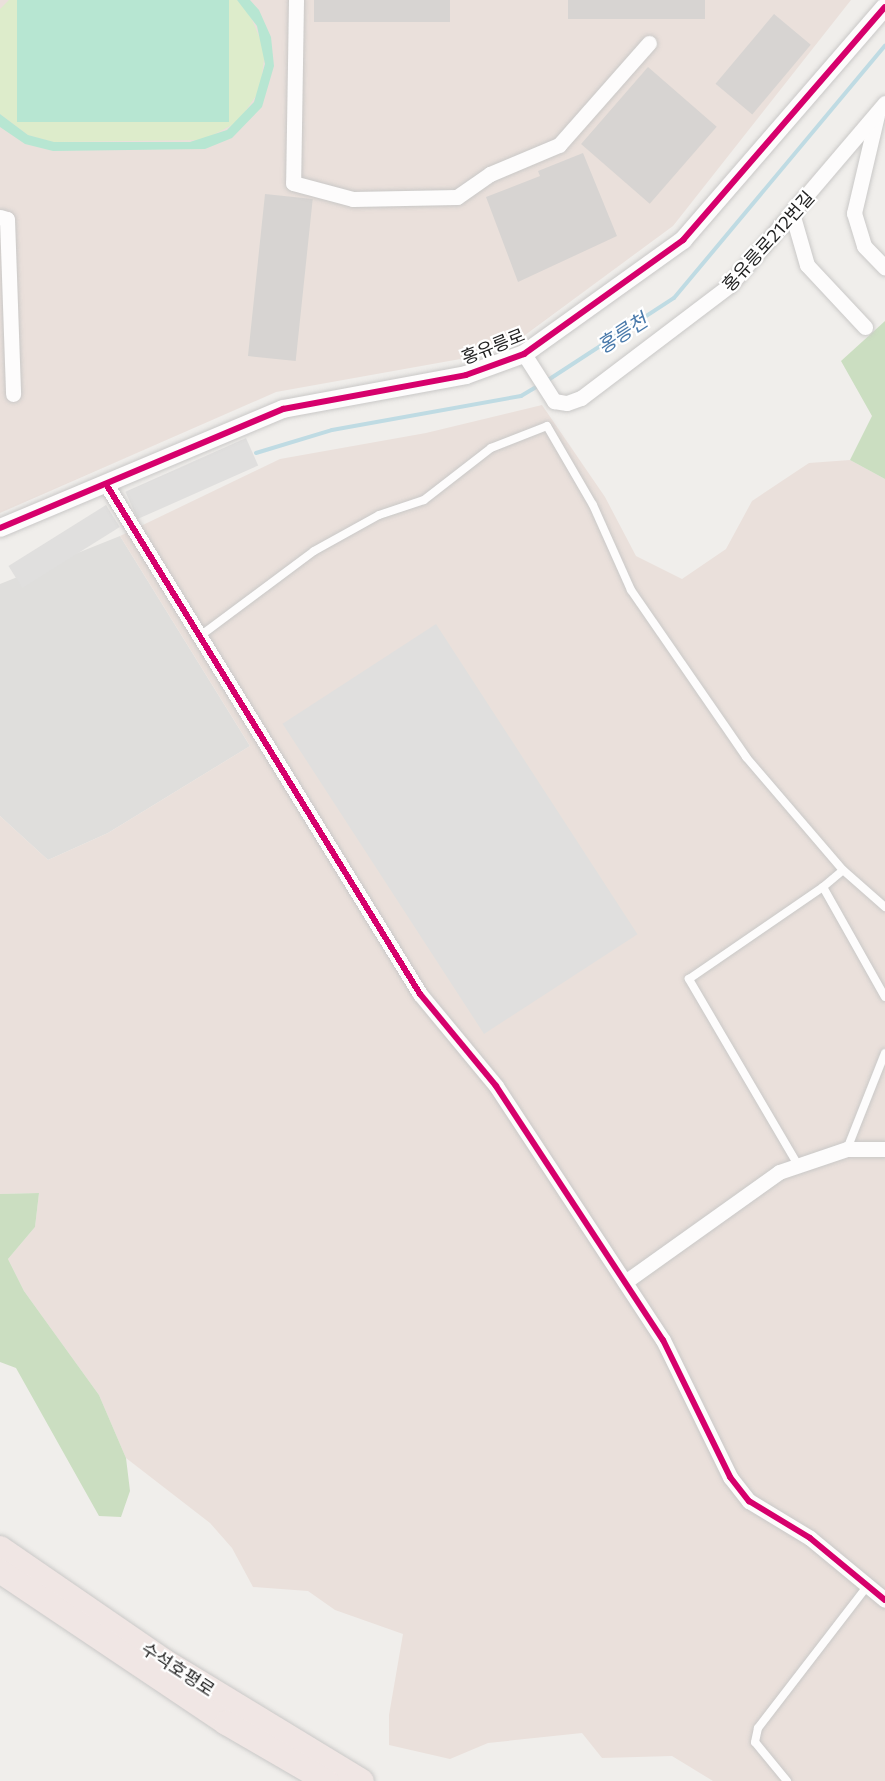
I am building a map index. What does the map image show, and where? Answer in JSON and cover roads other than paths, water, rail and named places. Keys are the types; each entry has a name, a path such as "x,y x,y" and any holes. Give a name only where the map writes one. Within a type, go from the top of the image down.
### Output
{"highway":[{"name":"수석호평로","path":"0,1548 166,1662 362,1781"},
{"name":"수석호평로","path":"0,1571 226,1723 326,1781"}],"street":[{"path":"296,0 293,183 353,199 457,197 490,174 559,145 649,43"},
{"name":"홍유릉로","path":"0,528 109,490 283,409 466,375 524,354 683,240 885,7"},
{"path":"881,107 854,213 864,246 885,268"},
{"name":"홍유릉로212번길","path":"524,354 558,403 581,398 718,296 792,213 881,107"},
{"path":"792,213 807,265 865,327"},
{"path":"0,217 7,219 13,394"},
{"path":"109,490 420,994 496,1086 663,1340 730,1477 748,1501 810,1538 885,1600"},
{"path":"625,1282 779,1172 847,1149 885,1149"}],"lane":[{"path":"200,636 314,551 379,515 424,500 492,448 547,426 593,506 631,590 746,757 843,870 885,908"},
{"path":"798,1165 690,979 823,887 843,870"},
{"path":"823,887 885,997"},
{"path":"847,1149 885,1053"},
{"path":"787,1781 755,1742 758,1728 868,1585"}],"waterway":[{"name":"홍릉천","path":"545,382 674,298 885,46"},
{"name":"홍릉천","path":"256,453 332,430 521,396 539,385"}]}
